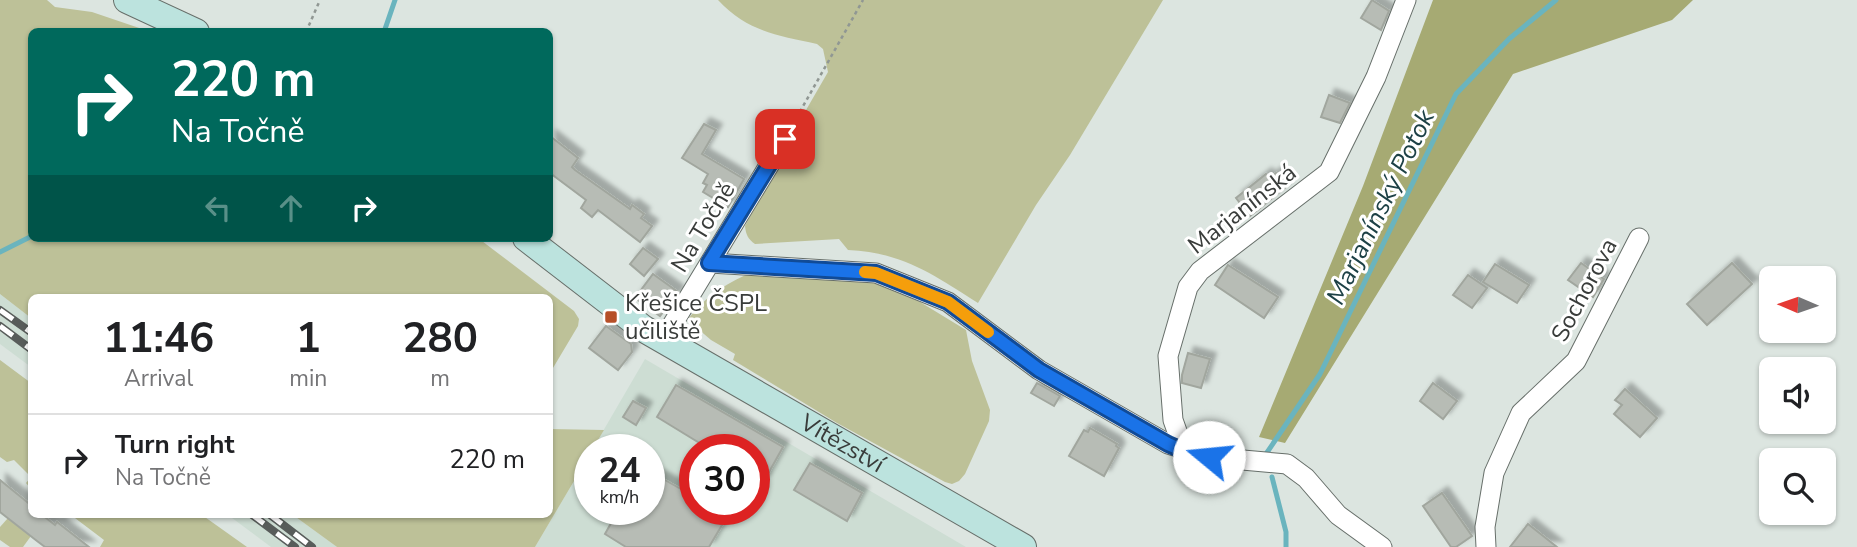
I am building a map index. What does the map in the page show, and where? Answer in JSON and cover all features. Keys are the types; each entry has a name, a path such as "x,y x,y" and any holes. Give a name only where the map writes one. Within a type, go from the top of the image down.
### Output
{"main road":[{"path":"127,0 187,28"},
{"name":"Vítězství","path":"531,242 644,329 1023,547"}],"street":[{"name":"Marjanínská","path":"1184,451 1173,419 1168,356 1188,287 1200,271 1329,172 1376,77 1406,0"},
{"name":"Na Točně","path":"663,340 785,139"},
{"name":"Sochorova","path":"1486,547 1485,527 1494,473 1521,413 1576,360 1639,238"},
{"path":"709,263 876,273 948,302 1039,370 1184,451 1209,457 1287,464 1307,478 1338,515 1382,547"}],"path":[{"path":"308,28 320,0"},
{"path":"785,139 863,0"}],"shaded area":[{"path":"0,294 28,316 28,365 0,344"},
{"path":"645,359 966,547 535,547 574,481 574,525 665,525 665,434 601,434"},
{"path":"232,518 297,518 337,547 271,547"}],"green space":[{"path":"0,0 47,0 55,7 92,12 139,28 28,28 28,242 483,242 552,294 28,294 28,316 0,294"},
{"path":"718,0 1163,0 978,303 902,260 848,250 839,239 755,244 749,238 745,226 791,136 828,72 823,49 817,44 776,35 752,26"},
{"path":"1433,0 1693,0 1672,20 1513,74 1285,443 1259,437 1363,186"},
{"path":"755,271 861,276 907,294 966,330 972,361 990,410 989,421 965,474 959,481 952,484 945,482 837,423 733,360 735,354 711,340 690,322 689,318 695,310 710,296 736,279"},
{"path":"553,295 574,311 579,319 578,326 553,368"},
{"path":"0,360 28,381 28,474 14,460 7,462 0,457"},
{"path":"553,429 604,430 602,434 574,434 574,481 553,517"},
{"path":"8,518 31,536 23,547 10,547 0,540 0,527"},
{"path":"75,518 206,518 247,547 100,547 104,540"},
{"path":"297,518 552,518 535,547 337,547"}],"building":[{"path":"1372,0 1389,11 1381,30 1361,18"},
{"path":"1329,95 1350,103 1340,123 1321,117"},
{"path":"704,124 716,130 702,154 744,179 728,207 703,192 707,185 703,183 708,174 682,158"},
{"path":"553,138 578,158 572,167 575,170 630,209 632,205 644,214 641,218 652,226 640,242 598,210 592,217 581,208 586,200 553,175"},
{"path":"1276,173 1287,186 1250,216 1236,198 1266,174 1269,178"},
{"path":"643,248 658,259 644,276 630,264"},
{"path":"1581,263 1604,279 1593,297 1568,280"},
{"path":"1732,263 1752,284 1707,325 1687,304"},
{"path":"1495,264 1529,285 1517,303 1483,282"},
{"path":"1228,265 1278,297 1264,318 1215,285"},
{"path":"653,274 678,292 660,316 635,298"},
{"path":"1468,275 1487,288 1472,308 1453,295"},
{"path":"606,326 631,344 632,352 618,370 589,348"},
{"path":"1188,353 1210,359 1201,388 1182,383"},
{"path":"1037,383 1060,396 1054,406 1031,393"},
{"path":"1433,383 1457,401 1443,419 1420,401"},
{"path":"676,385 761,434 685,434 657,417"},
{"path":"1625,389 1657,418 1640,437 1614,414 1622,405 1615,400"},
{"path":"633,401 646,408 636,425 623,417"},
{"path":"1090,428 1117,444 1119,448 1104,476 1069,456 1084,430 1088,432"},
{"path":"770,439 783,447 770,470"},
{"path":"810,463 862,493 847,521 794,490"},
{"path":"0,480 28,503 28,518 46,518 55,525 57,522 89,547 45,547 0,512"},
{"path":"665,480 679,488 679,525 722,525 709,547 626,547 605,534 610,525 665,525"},
{"path":"1442,493 1472,536 1456,547 1451,547 1423,506"},
{"path":"1528,524 1557,547 1510,547"}],"waterway":[{"path":"385,28 395,0"},
{"name":"Marjanínský Potok","path":"1266,454 1320,374 1456,94 1509,39 1556,0"},
{"path":"0,252 28,238"},
{"name":"Marjanínský Potok","path":"1272,477 1286,532 1286,547"}],"railway":[{"path":"0,310 28,330"},
{"path":"0,326 28,347"},
{"path":"256,518 295,547"},
{"path":"274,518 312,547"}],"slow traffic":[{"path":"865,272 876,273 948,302 988,332"}],"place":[{"name":"Křešice ČSPL učiliště","path":"611,317"}],"route":[{"path":"785,139 709,263 876,273 948,302 1039,370 1168,444 1209,457"}]}
